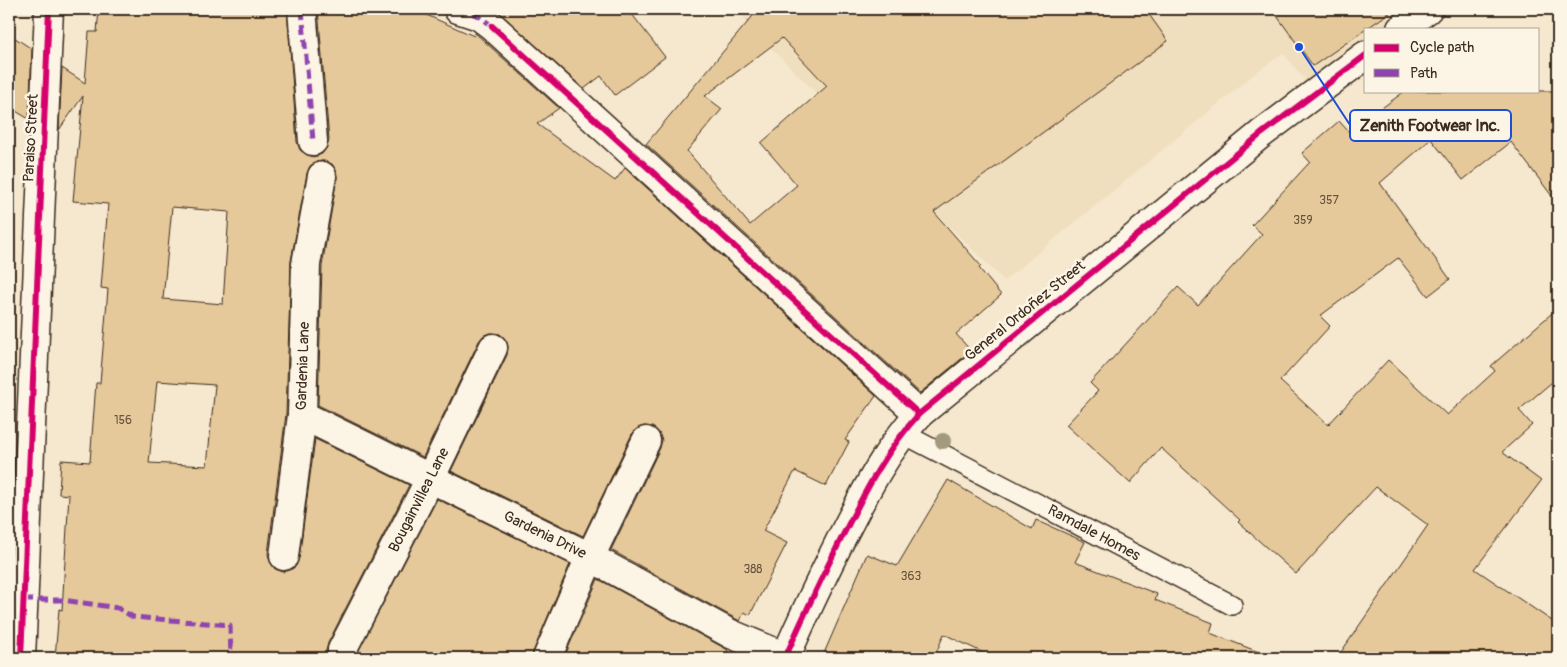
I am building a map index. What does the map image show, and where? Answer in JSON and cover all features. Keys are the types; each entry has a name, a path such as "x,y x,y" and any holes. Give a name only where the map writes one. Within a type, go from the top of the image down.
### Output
{"street":[{"name":"Paraiso Street","path":"21,658 49,9"},
{"path":"302,9 312,141"},
{"path":"458,9 479,16 492,26 910,424"},
{"path":"1402,28 1428,9"},
{"name":"General Ordoñez Street","path":"786,658 823,576 857,508 877,472 910,424 1261,134 1364,57"},
{"name":"Gardenia Lane","path":"284,556 302,415 306,264 322,176"},
{"name":"Bougainvillea Lane","path":"342,650 430,479 493,348"},
{"name":"Gardenia Drive","path":"302,415 590,557 731,634 786,658"},
{"path":"547,658 590,557 646,441"}],"lane":[{"name":"Ramdale Homes","path":"910,424 957,461 1232,605"}],"shaded area":[{"path":"736,9 1410,9 1385,28 1364,28 1364,44 1309,85 1283,53 1258,71 1004,281 769,46"}],"building":[{"path":"99,9 287,9 297,142 300,150 314,157 322,154 329,140 318,9 413,9 474,36 475,33 559,108 537,124 615,181 625,168 876,396 845,440 849,442 826,486 795,471 763,531 787,543 750,615 744,612 740,621 611,550 660,448 662,440 659,433 652,427 644,426 638,428 632,434 583,536 451,471 507,355 508,346 506,340 500,334 491,333 484,335 479,341 423,457 318,405 322,266 337,178 336,170 332,164 324,161 316,162 310,166 307,173 291,261 286,414 268,554 270,562 275,569 283,572 296,566 299,558 315,439 409,485 328,643 326,651 329,658 55,658 59,609 62,610 69,495 59,494 61,460 90,462 96,383 100,383 108,289 101,288 108,204 73,201 83,96 59,130 62,68 85,83 89,32 97,32","holes":["172,207 229,212 223,304 163,299","157,381 215,385 207,466 149,463"]},
{"path":"495,9 628,9 665,57 615,95 601,76 584,89"},
{"path":"755,9 1145,9 1168,41 934,212 981,266 979,268 1001,295 956,334 971,351 920,393 646,144 757,11","holes":["782,38 827,86 761,143 797,185 750,225 687,151 722,109 705,96"]},
{"path":"1272,9 1395,9 1368,28 1364,28 1364,31 1313,66"},
{"path":"9,34 32,49 29,119 9,107"},
{"path":"1558,91 1558,204 1511,142 1463,180 1431,139 1380,183 1450,279 1428,296 1398,258 1320,316 1330,326 1280,381 1328,425 1388,360 1447,415 1495,371 1491,366 1558,308 1558,377 1519,410 1532,425 1502,452 1541,481 1475,569 1558,625 1558,658 1337,658 1428,525 1376,487 1296,574 1238,522 1240,520 1161,448 1130,483 1066,425 1098,391 1090,383 1178,287 1198,305 1262,234 1252,225 1310,162 1302,153 1339,121 1349,132 1404,92"},
{"path":"948,480 1032,529 1036,520 1085,542 1075,562 1157,594 1155,600 1213,623 1210,633 1269,656 1269,658 994,658 944,634 934,658 822,658 867,554 897,566"},
{"path":"437,499 570,564 532,658 355,658"},
{"path":"598,579 728,650 724,658 564,658"}],"marked path":[{"path":"302,9 313,141"},
{"path":"458,9 479,16 492,26"},
{"path":"23,600 63,600 118,608 133,617 230,625 231,658"}],"cycle path":[{"path":"21,658 49,9"},
{"path":"492,26 919,414"},
{"path":"785,658 827,567 867,489 896,442 919,414 1261,134 1364,57"}],"place":[{"name":"Zenith Footwear Inc.","path":"1299,47"}]}
